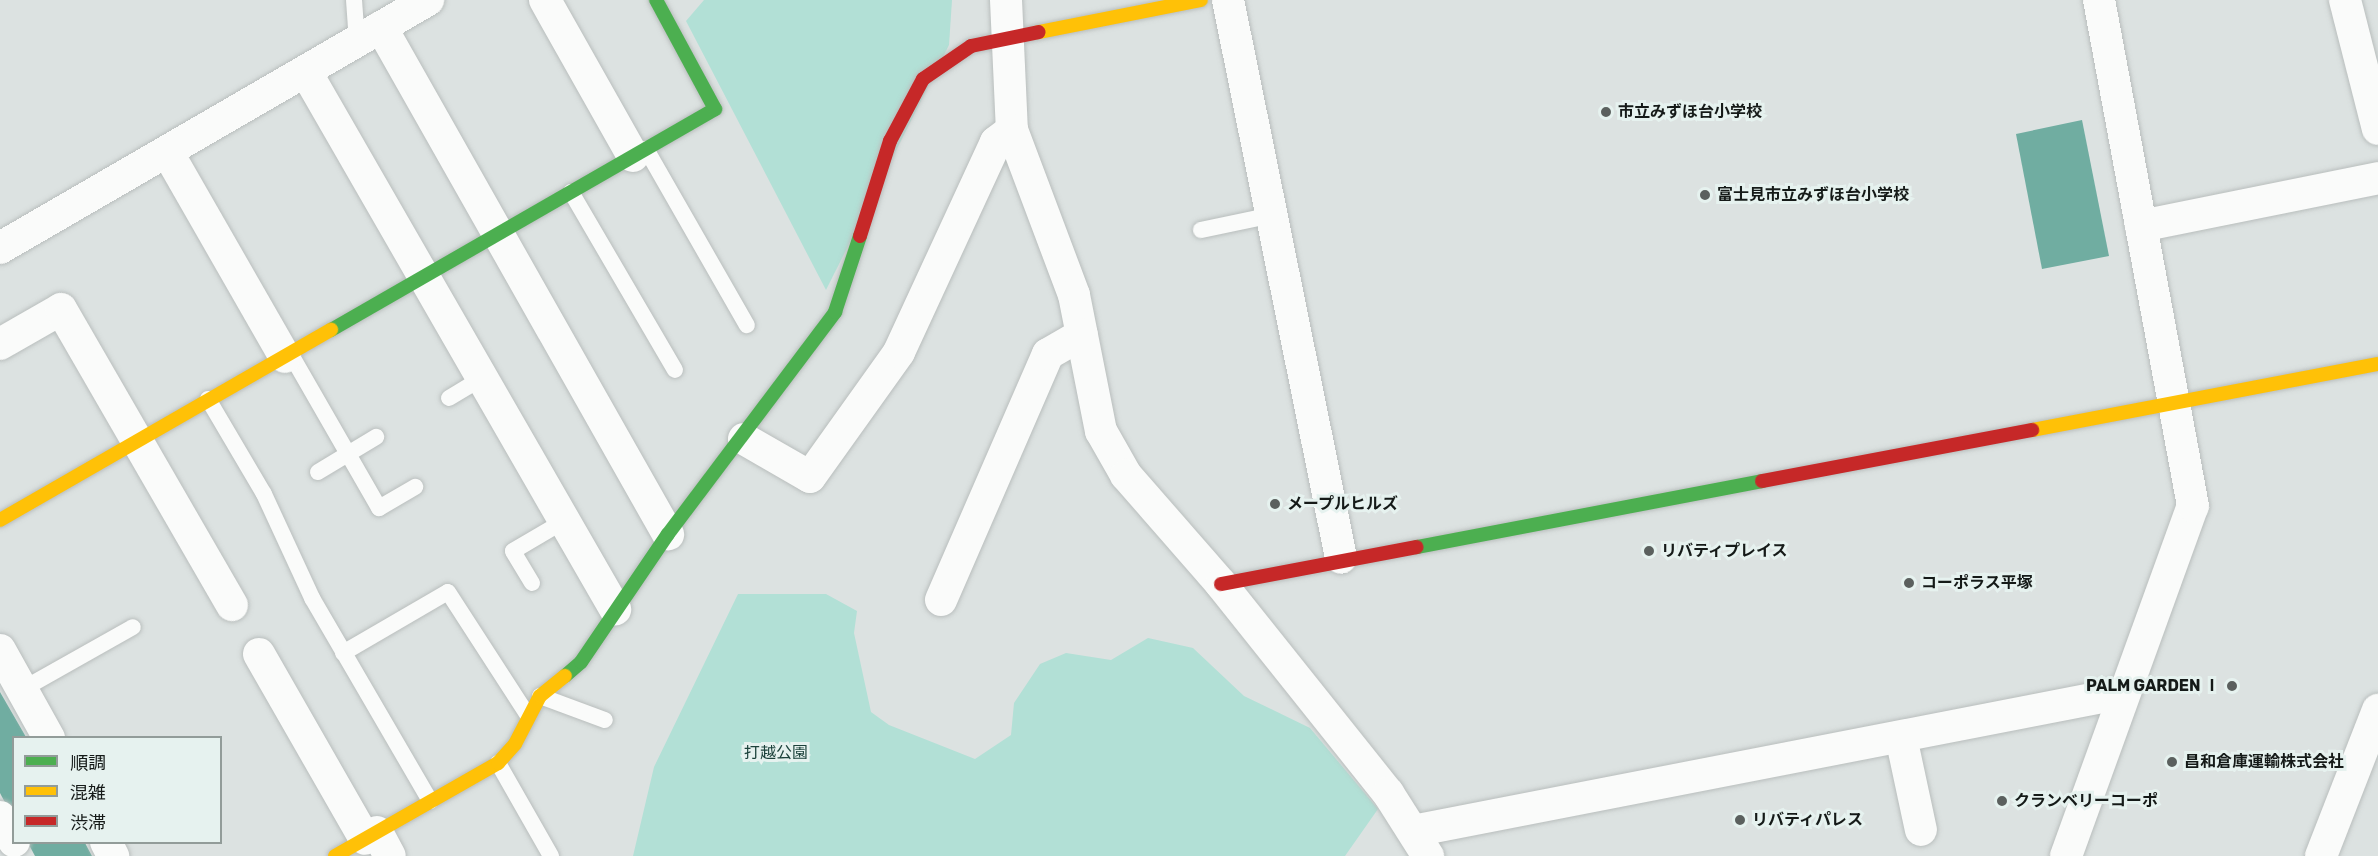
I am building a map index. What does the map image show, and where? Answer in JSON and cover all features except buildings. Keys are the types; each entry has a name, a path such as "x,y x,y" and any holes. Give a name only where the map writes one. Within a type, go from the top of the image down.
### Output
{"street":[{"path":"545,0 639,153"},
{"path":"0,520 716,109 656,0"},
{"path":"1006,0 1005,38 1012,130 1074,295 1106,439 1126,475 1221,584 1420,844 1901,737 2123,693"},
{"path":"334,856 377,842 429,801 498,762 515,744 527,714 540,696 581,662 668,534 744,440 835,312 890,141 923,78 971,46 1202,0"},
{"path":"1228,0 1341,558"},
{"path":"2066,856 2123,693 2193,506 2099,0"},
{"path":"2345,0 2378,129"},
{"path":"0,248 168,153 424,1"},
{"path":"369,35 498,234 668,534"},
{"path":"306,72 615,609"},
{"path":"744,440 810,477 899,352 996,142 1012,130"},
{"path":"168,153 288,355"},
{"path":"2141,226 2378,178"},
{"path":"0,344 61,309 232,605"},
{"path":"941,600 1047,354 1082,334"},
{"path":"1221,584 1341,558 2176,405 2378,364"},
{"path":"0,650 48,736"},
{"path":"259,654 377,842"},
{"path":"2321,856 2378,710"},
{"path":"1901,737 1920,830"},
{"path":"0,817 12,838"}],"lane":[{"path":"354,0 369,35"},
{"path":"639,153 747,325"},
{"path":"571,192 675,370"},
{"path":"1202,230 1272,215"},
{"path":"288,355 379,508 415,487"},
{"path":"449,398 482,378"},
{"path":"208,399 269,504 343,653 429,801"},
{"path":"318,472 376,437"},
{"path":"532,583 513,551 564,521"},
{"path":"343,653 448,592 527,714"},
{"path":"22,690 133,627"},
{"path":"540,696 605,720"},
{"path":"498,762 551,856"}],"green space":[{"path":"704,0 952,0 949,45 826,290 686,21"},
{"name":"打越公園","path":"738,594 826,594 857,611 854,633 871,712 889,725 975,759 1011,735 1014,703 1040,664 1066,653 1111,660 1148,638 1193,648 1244,696 1310,728 1378,809 1345,856 633,856 654,767"}],"shaded area":[{"path":"2082,120 2109,256 2042,269 2016,134"},
{"path":"0,692 25,736 12,736 12,816 0,793"},
{"path":"29,844 86,844 92,856 35,856"}],"traffic: fast":[{"path":"331,330 715,109 656,0"},
{"path":"565,676 581,662 668,534 835,312 860,236"},
{"path":"1417,547 1762,481"}],"traffic: slow":[{"path":"1039,32 1201,0"},
{"path":"0,520 331,330"},
{"path":"2032,430 2378,364"},
{"path":"335,856 498,763 515,744 540,696 565,676"}],"traffic: jam":[{"path":"860,236 890,141 923,79 971,46 1039,32"},
{"path":"1762,481 2032,430"},
{"path":"1221,584 1417,547"}],"place":[{"name":"市立みずほ台小学校","path":"1606,112"},
{"name":"富士見市立みずほ台小学校","path":"1705,195"},
{"name":"メープルヒルズ","path":"1275,504"},
{"name":"リバティプレイス","path":"1649,551"},
{"name":"コーポラス平塚","path":"1909,583"},
{"name":"PALM GARDEN Ⅰ","path":"2232,686"},
{"name":"昌和倉庫運輸株式会社","path":"2172,762"},
{"name":"クランベリーコーポ","path":"2002,801"},
{"name":"リバティパレス","path":"1740,820"}]}
